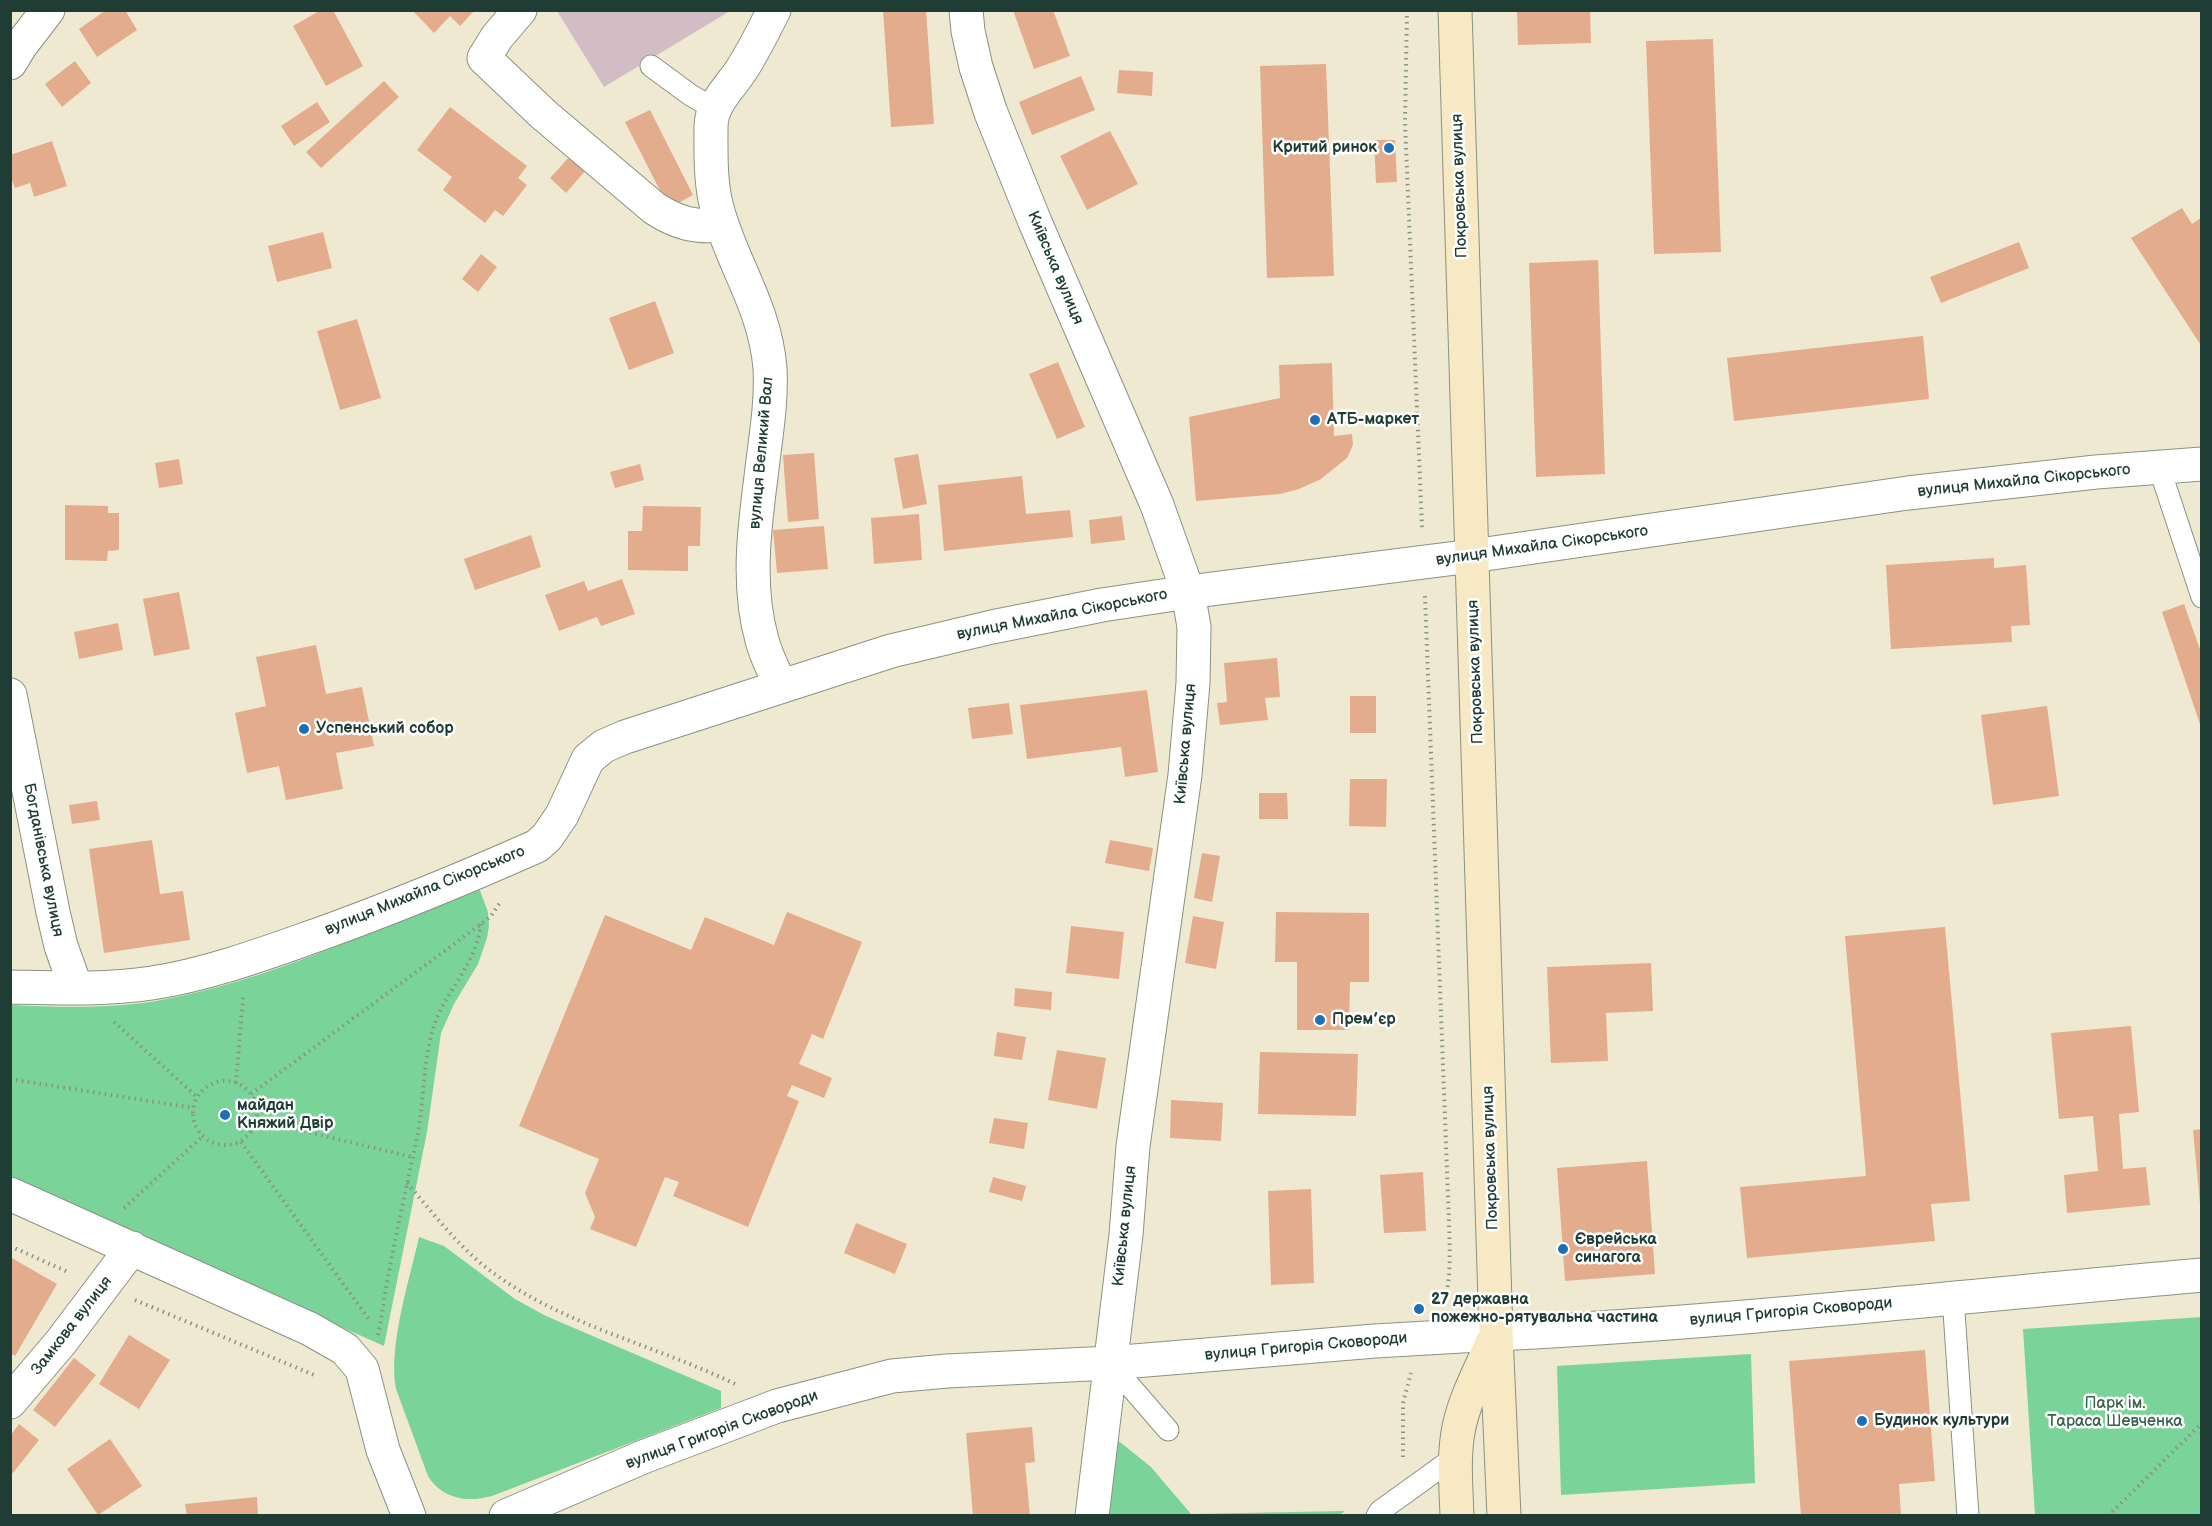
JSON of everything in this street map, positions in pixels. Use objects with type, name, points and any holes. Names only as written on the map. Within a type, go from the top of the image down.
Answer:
[{"type":"main road","name":"Покровська вулиця","points":[[1455,10],[1496,1334],[1504,1515]]},
{"type":"main road","name":"Покровська вулиця","points":[[1457,1515],[1455,1457],[1459,1427],[1496,1334]]},
{"type":"street","points":[[16,54],[48,10]]},
{"type":"street","points":[[520,10],[497,37],[484,58],[543,114],[654,208],[684,224],[707,227],[722,225]]},
{"type":"street","points":[[714,109],[743,68],[774,10]]},
{"type":"street","name":"Київська вулиця","points":[[966,10],[976,67],[991,113],[1039,233],[1153,495],[1188,592],[1194,627],[1192,692],[1185,775],[1133,1146],[1126,1235],[1092,1515]]},
{"type":"street","name":"вулиця Великий Вал","points":[[714,109],[711,126],[713,185],[722,225],[760,315],[767,342],[770,400],[755,526],[753,580],[761,638],[781,686]]},
{"type":"street","name":"вулиця Михайла Сікорського","points":[[10,987],[75,988],[149,983],[183,977],[246,960],[357,920],[537,846],[547,837],[562,815],[588,759],[604,746],[625,737],[891,651],[1047,615],[1188,592],[1423,563],[1908,493],[2073,474],[2202,464]]},
{"type":"street","name":"Богданівська вулиця","points":[[10,695],[53,912],[75,988]]},
{"type":"street","points":[[10,1194],[333,1340],[345,1349],[362,1368],[383,1450],[409,1515]]},
{"type":"street","name":"Замкова вулиця","points":[[10,1402],[61,1342],[132,1248]]},
{"type":"street","name":"вулиця Григорія Сковороди","points":[[506,1515],[643,1457],[777,1406],[892,1376],[1110,1363],[1430,1337],[1578,1330],[2202,1275]]},
{"type":"lane","points":[[651,66],[714,109]]},
{"type":"lane","points":[[2159,467],[2202,597]]},
{"type":"lane","points":[[1953,1297],[1968,1515]]},
{"type":"lane","points":[[1110,1363],[1168,1430]]},
{"type":"lane","points":[[1377,1515],[1455,1457]]},
{"type":"path","points":[[1405,1493],[1403,1403],[1411,1373],[1443,1308],[1448,1290],[1450,1259],[1405,123],[1407,10]]},
{"type":"path","points":[[251,1094],[491,916],[507,889],[505,860]]},
{"type":"path","points":[[10,1246],[315,1375],[343,1378],[362,1368],[370,1357],[379,1334],[418,1131],[424,1077],[433,1030],[447,1000],[477,948],[481,924]]},
{"type":"path","points":[[236,1083],[246,960]]},
{"type":"path","points":[[75,988],[197,1097]]},
{"type":"path","points":[[10,1079],[194,1108]]},
{"type":"path","points":[[227,1081],[236,1083],[251,1094],[258,1111],[256,1120],[248,1136],[241,1142],[225,1146],[216,1144],[203,1136],[196,1128],[193,1118],[197,1097],[210,1085],[227,1081]]},
{"type":"path","points":[[256,1120],[412,1157]]},
{"type":"path","points":[[97,1233],[203,1136]]},
{"type":"path","points":[[241,1142],[379,1334]]},
{"type":"path","points":[[407,1182],[472,1256],[526,1294],[567,1316],[731,1382],[777,1406]]},
{"type":"path","points":[[2108,1515],[2202,1423]]},
{"type":"shaded area","points":[[557,11],[730,11],[604,87]]},
{"type":"green space","points":[[479,888],[488,912],[487,938],[478,964],[454,1004],[441,1033],[427,1132],[384,1346],[11,1180],[11,1005],[65,1007],[120,1005],[156,1001],[197,992],[279,968],[320,953]]},
{"type":"green space","points":[[419,1237],[444,1246],[515,1299],[546,1316],[721,1391],[721,1408],[492,1496],[465,1499],[448,1494],[434,1484],[428,1476],[396,1389],[394,1372],[397,1334]]},
{"type":"green space","name":"Парк ім. Тараса Шевченка","points":[[2201,1317],[2201,1515],[2035,1515],[2023,1329]]},
{"type":"green space","points":[[1751,1354],[1755,1483],[1561,1495],[1557,1366]]},
{"type":"green space","points":[[1115,1438],[1151,1467],[1191,1514],[1345,1511],[1338,1516],[1100,1516]]},
{"type":"building","points":[[106,10],[125,10],[137,30],[97,57],[79,29]]},
{"type":"building","points":[[321,10],[333,10],[363,66],[326,86],[293,26]]},
{"type":"building","points":[[412,10],[475,10],[460,26],[450,16],[434,33]]},
{"type":"building","points":[[883,10],[926,10],[934,124],[891,127]]},
{"type":"building","points":[[1013,10],[1053,10],[1070,56],[1034,69]]},
{"type":"building","points":[[1517,10],[1590,10],[1591,43],[1518,45]]},
{"type":"building","points":[[1713,39],[1721,252],[1654,254],[1646,41]]},
{"type":"building","points":[[75,61],[91,83],[62,107],[45,84]]},
{"type":"building","points":[[1326,64],[1334,276],[1267,278],[1260,66]]},
{"type":"building","points":[[1119,70],[1153,72],[1152,96],[1117,93]]},
{"type":"building","points":[[1081,76],[1095,110],[1032,135],[1019,102]]},
{"type":"building","points":[[384,81],[399,97],[321,168],[306,152]]},
{"type":"building","points":[[317,102],[330,122],[294,146],[281,126]]},
{"type":"building","points":[[450,107],[527,166],[518,178],[527,185],[503,216],[495,210],[485,223],[443,190],[452,177],[417,150]]},
{"type":"building","points":[[650,110],[693,195],[669,208],[625,122]]},
{"type":"building","points":[[1110,131],[1138,184],[1087,210],[1060,156]]},
{"type":"building","points":[[1374,140],[1395,140],[1397,182],[1376,183]]},
{"type":"building","points":[[52,141],[67,186],[34,197],[30,183],[15,188],[10,175],[10,155]]},
{"type":"building","points":[[571,155],[587,169],[566,193],[550,178]]},
{"type":"building","points":[[2182,208],[2192,224],[2202,217],[2202,347],[2131,238]]},
{"type":"building","points":[[323,232],[332,268],[277,282],[268,246]]},
{"type":"building","points":[[2019,242],[2029,268],[1941,303],[1930,277]]},
{"type":"building","points":[[481,254],[497,267],[478,292],[462,279]]},
{"type":"building","points":[[1598,260],[1605,474],[1536,477],[1529,263]]},
{"type":"building","points":[[655,301],[674,353],[629,370],[609,318]]},
{"type":"building","points":[[357,319],[381,398],[340,410],[317,331]]},
{"type":"building","points":[[1923,336],[1929,399],[1734,421],[1727,358]]},
{"type":"building","points":[[1058,362],[1085,427],[1057,439],[1029,374]]},
{"type":"building","points":[[1332,363],[1334,436],[1352,434],[1353,445],[1347,458],[1321,479],[1299,489],[1280,494],[1196,501],[1189,417],[1280,398],[1279,365]]},
{"type":"building","points":[[814,453],[819,519],[788,522],[783,455]]},
{"type":"building","points":[[918,454],[927,504],[903,509],[894,458]]},
{"type":"building","points":[[179,459],[183,484],[159,488],[155,463]]},
{"type":"building","points":[[640,464],[644,480],[615,488],[610,472]]},
{"type":"building","points":[[1022,476],[1026,514],[1070,510],[1073,537],[944,551],[938,485]]},
{"type":"building","points":[[65,505],[108,506],[108,513],[119,513],[119,550],[108,551],[107,561],[65,560]]},
{"type":"building","points":[[643,506],[701,507],[700,546],[688,546],[688,571],[628,570],[628,531],[642,531]]},
{"type":"building","points":[[919,514],[922,560],[874,564],[871,518]]},
{"type":"building","points":[[1122,516],[1125,540],[1091,544],[1089,520]]},
{"type":"building","points":[[824,526],[828,569],[777,573],[773,530]]},
{"type":"building","points":[[531,535],[541,567],[475,590],[464,559]]},
{"type":"building","points":[[1994,558],[1994,568],[2026,565],[2030,625],[2011,626],[2012,642],[1891,649],[1886,565]]},
{"type":"building","points":[[622,579],[635,614],[601,626],[597,617],[559,631],[545,595],[584,581],[588,591]]},
{"type":"building","points":[[179,592],[190,649],[154,656],[143,599]]},
{"type":"building","points":[[2184,604],[2202,655],[2201,727],[2162,612]]},
{"type":"building","points":[[118,623],[123,650],[79,659],[74,632]]},
{"type":"building","name":"Успенський собор","points":[[316,645],[326,694],[362,687],[374,746],[336,753],[343,789],[286,800],[279,766],[247,773],[235,713],[266,706],[256,657]]},
{"type":"building","points":[[1277,658],[1280,697],[1265,698],[1268,720],[1220,725],[1217,703],[1227,702],[1224,663]]},
{"type":"building","points":[[1147,690],[1158,772],[1125,777],[1121,747],[1027,759],[1020,705]]},
{"type":"building","points":[[1350,696],[1376,696],[1376,733],[1350,733]]},
{"type":"building","points":[[1009,703],[1013,734],[972,739],[968,708]]},
{"type":"building","points":[[2047,706],[2059,796],[1993,805],[1981,715]]},
{"type":"building","points":[[1350,779],[1387,779],[1386,827],[1349,826]]},
{"type":"building","points":[[1259,793],[1287,793],[1288,819],[1259,819]]},
{"type":"building","points":[[97,801],[100,820],[72,824],[69,805]]},
{"type":"building","points":[[152,840],[160,894],[183,891],[190,940],[104,953],[89,849]]},
{"type":"building","points":[[1110,840],[1153,848],[1149,871],[1105,863]]},
{"type":"building","points":[[1202,853],[1220,856],[1212,902],[1194,898]]},
{"type":"building","points":[[787,912],[862,942],[823,1039],[812,1034],[799,1064],[832,1078],[824,1098],[792,1085],[787,1096],[799,1101],[748,1227],[673,1196],[679,1182],[665,1177],[636,1247],[590,1229],[595,1217],[585,1193],[599,1159],[519,1126],[605,915],[691,950],[705,917],[774,945]]},
{"type":"building","points":[[1276,912],[1369,913],[1369,982],[1350,982],[1349,1030],[1297,1030],[1297,962],[1275,962]]},
{"type":"building","points":[[1193,916],[1224,922],[1216,969],[1185,963]]},
{"type":"building","points":[[1071,926],[1124,932],[1119,979],[1066,973]]},
{"type":"building","points":[[1945,927],[1970,1201],[1931,1204],[1935,1241],[1747,1258],[1740,1187],[1866,1176],[1845,936]]},
{"type":"building","points":[[1651,963],[1653,1011],[1606,1013],[1608,1061],[1551,1063],[1547,967]]},
{"type":"building","points":[[1015,988],[1052,992],[1051,1010],[1014,1006]]},
{"type":"building","points":[[2131,1026],[2139,1112],[2119,1114],[2123,1169],[2146,1167],[2150,1205],[2067,1213],[2064,1175],[2098,1171],[2093,1116],[2059,1119],[2051,1033]]},
{"type":"building","points":[[997,1032],[1026,1037],[1022,1060],[994,1056]]},
{"type":"building","points":[[1057,1050],[1106,1058],[1097,1109],[1048,1100]]},
{"type":"building","points":[[1260,1052],[1358,1054],[1356,1116],[1258,1114]]},
{"type":"building","points":[[1171,1100],[1223,1103],[1221,1141],[1170,1138]]},
{"type":"building","points":[[994,1118],[1028,1123],[1024,1149],[989,1143]]},
{"type":"building","points":[[2202,1129],[2202,1203],[2200,1204],[2193,1130]]},
{"type":"building","points":[[1647,1161],[1655,1274],[1565,1281],[1557,1168]]},
{"type":"building","points":[[1423,1172],[1426,1231],[1384,1233],[1380,1175]]},
{"type":"building","points":[[993,1177],[1026,1186],[1022,1201],[989,1192]]},
{"type":"building","points":[[1311,1189],[1314,1283],[1271,1285],[1268,1191]]},
{"type":"building","points":[[856,1223],[907,1244],[895,1274],[844,1253]]},
{"type":"building","points":[[10,1257],[57,1284],[15,1356],[10,1353]]},
{"type":"building","points":[[129,1335],[170,1360],[139,1409],[99,1384]]},
{"type":"building","name":"Будинок культури","points":[[1925,1350],[1935,1481],[1899,1484],[1901,1516],[1801,1516],[1789,1361]]},
{"type":"building","points":[[74,1358],[96,1375],[55,1427],[33,1410]]},
{"type":"building","points":[[19,1424],[39,1440],[13,1473],[10,1471],[10,1436]]},
{"type":"building","points":[[1032,1427],[1035,1462],[1025,1463],[1030,1516],[973,1516],[966,1433]]},
{"type":"building","points":[[110,1439],[142,1486],[98,1515],[67,1469]]},
{"type":"building","points":[[257,1497],[258,1516],[187,1516],[185,1504]]},
{"type":"place","name":"Критий ринок","points":[[1389,148]]},
{"type":"place","name":"АТБ-маркет","points":[[1315,420]]},
{"type":"place","name":"Успенський собор","points":[[304,729]]},
{"type":"place","name":"Прем’єр","points":[[1320,1020]]},
{"type":"place","name":"майдан Княжий Двір","points":[[225,1115]]},
{"type":"place","name":"Єврейська синагога","points":[[1563,1249]]},
{"type":"place","name":"27 державна пожежно-рятувальна частина","points":[[1419,1309]]},
{"type":"place","name":"Будинок культури","points":[[1862,1421]]}]
